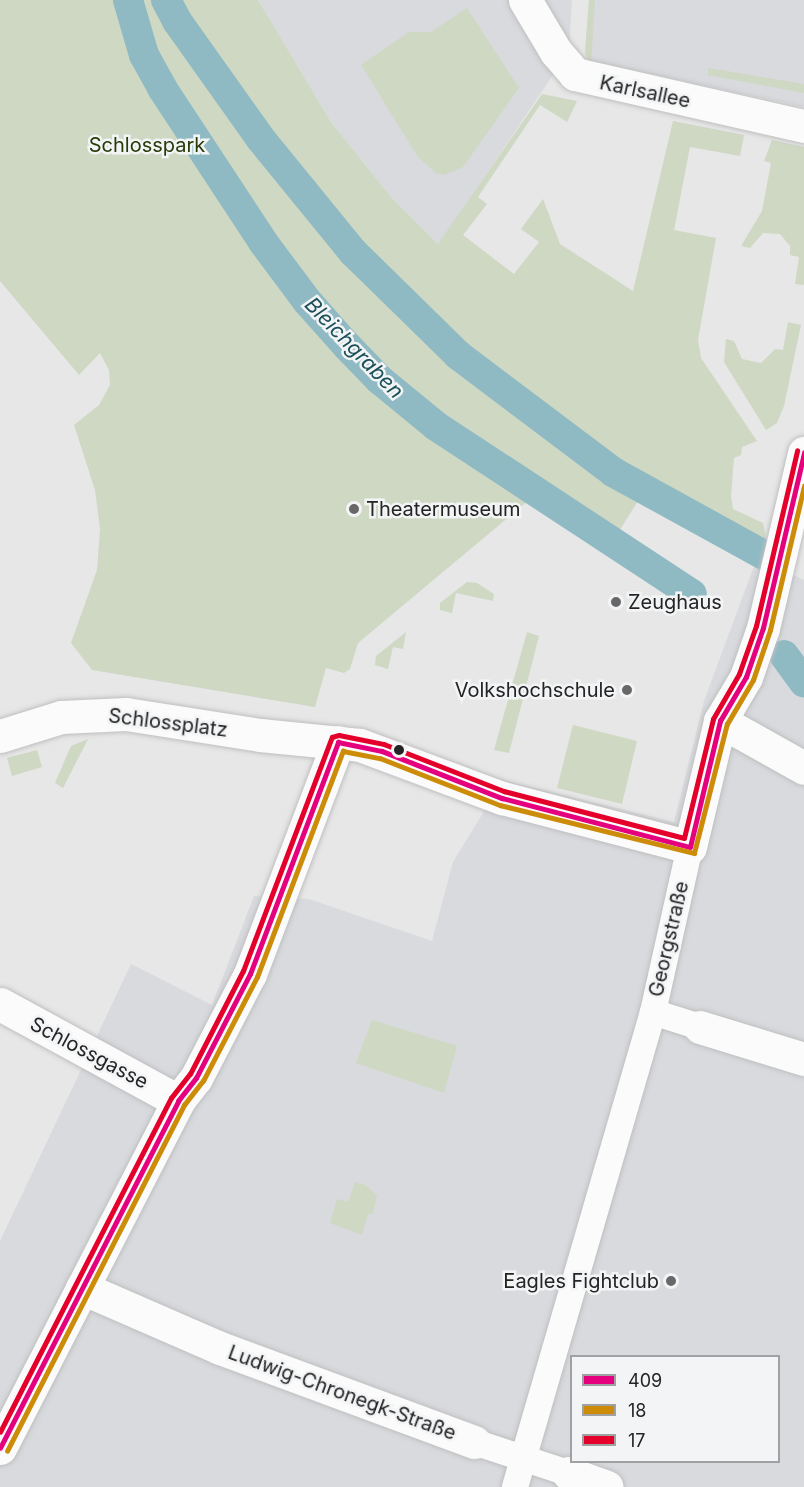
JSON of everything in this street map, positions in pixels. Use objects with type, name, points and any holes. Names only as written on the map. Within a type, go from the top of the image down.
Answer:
[{"type":"street","name":"Karlsallee","points":[[525,0],[556,52],[575,74],[804,126]]},
{"type":"street","name":"Georgstraße","points":[[515,1487],[653,1012],[720,721],[760,638],[804,453]]},
{"type":"street","name":"Schlossplatz","points":[[0,736],[61,717],[105,714],[338,742],[382,750],[502,798],[690,847]]},
{"type":"street","points":[[720,721],[804,768]]},
{"type":"street","points":[[3,1433],[82,1288],[178,1101],[196,1078],[250,974],[338,742]]},
{"type":"street","name":"Schlossgasse","points":[[0,1004],[178,1101]]},
{"type":"street","name":"Georgstraße","points":[[653,1012],[700,1027]]},
{"type":"street","points":[[700,1027],[804,1059]]},
{"type":"street","name":"Ludwig-Chronegk-Straße","points":[[82,1288],[220,1348],[474,1442],[607,1487]]},
{"type":"shaded area","points":[[258,0],[572,0],[569,51],[439,245],[391,197],[331,122]]},
{"type":"shaded area","points":[[589,0],[804,0],[804,107],[595,62],[591,65],[585,53]]},
{"type":"shaded area","points":[[757,558],[804,580],[804,1487],[0,1487],[0,1241],[131,964],[212,1005],[254,896],[309,899],[432,941],[453,862],[503,780],[674,822],[704,701]]},
{"type":"green space","name":"Schlosspark","points":[[0,0],[258,0],[331,122],[391,197],[438,244],[542,94],[577,101],[567,122],[540,105],[478,197],[487,204],[463,235],[514,274],[539,242],[521,229],[543,199],[560,244],[633,291],[673,121],[744,135],[740,156],[690,147],[674,230],[716,238],[698,340],[701,358],[757,441],[742,447],[741,455],[734,458],[731,496],[733,509],[763,523],[768,549],[648,485],[616,536],[595,522],[586,536],[529,500],[358,643],[350,669],[344,673],[326,668],[315,707],[92,670],[71,643],[97,570],[100,529],[95,490],[74,425],[99,405],[110,385],[109,370],[100,353],[79,375],[0,281]]},
{"type":"green space","points":[[589,0],[595,0],[591,65],[585,53]]},
{"type":"green space","points":[[467,8],[519,88],[463,167],[444,175],[436,173],[418,157],[361,65],[409,32],[431,32]]},
{"type":"green space","points":[[708,68],[804,84],[804,93],[708,75]]},
{"type":"green space","points":[[772,140],[804,147],[804,285],[795,284],[799,257],[790,255],[790,246],[780,234],[763,233],[750,248],[741,246],[762,211],[771,163],[764,161]]},
{"type":"green space","points":[[788,322],[801,325],[784,406],[777,423],[766,430],[724,362],[726,339],[734,341],[742,359],[761,363],[775,349],[783,350]]},
{"type":"green space","points":[[467,582],[477,583],[494,594],[493,601],[456,593],[452,613],[440,610],[440,603]]},
{"type":"green space","points":[[406,632],[403,649],[393,647],[388,669],[375,665],[376,656]]},
{"type":"green space","points":[[527,632],[539,636],[509,753],[494,750]]},
{"type":"green space","points":[[573,725],[637,741],[622,804],[557,788]]},
{"type":"green space","points":[[88,739],[63,788],[55,783],[71,746]]},
{"type":"green space","points":[[37,750],[42,767],[12,776],[7,758]]},
{"type":"green space","points":[[372,1020],[457,1046],[444,1093],[356,1063]]},
{"type":"green space","points":[[355,1182],[365,1185],[377,1195],[373,1214],[368,1214],[362,1235],[330,1223],[337,1199],[348,1202]]},
{"type":"waterway","name":"Bleichgraben","points":[[128,0],[144,55],[162,88],[263,242],[307,301],[347,346],[380,380],[436,426],[692,594]]},
{"type":"waterway","name":"Bleichgraben","points":[[166,0],[177,21],[260,138],[353,252],[458,355],[613,472],[766,556]]},
{"type":"waterway","name":"Bleichgraben","points":[[784,655],[804,683]]},
{"type":"transit line","name":"17","points":[[0,1432],[171,1098],[190,1074],[243,971],[332,737],[339,735],[384,744],[504,791],[684,838],[713,719],[739,674],[756,626],[797,451]]},
{"type":"transit line","name":"409","points":[[0,1448],[178,1101],[196,1078],[250,974],[338,742],[382,751],[502,798],[690,847],[720,721],[746,677],[763,628],[804,453]]},
{"type":"transit line","name":"18","points":[[7,1451],[184,1105],[203,1081],[257,977],[343,751],[380,758],[500,805],[694,853],[727,724],[753,680],[770,630],[804,486]]},
{"type":"place","name":"Theatermuseum","points":[[354,509]]},
{"type":"place","name":"Zeughaus","points":[[616,602]]},
{"type":"place","name":"Volkshochschule","points":[[627,690]]},
{"type":"place","name":"Eagles Fightclub","points":[[671,1281]]}]
